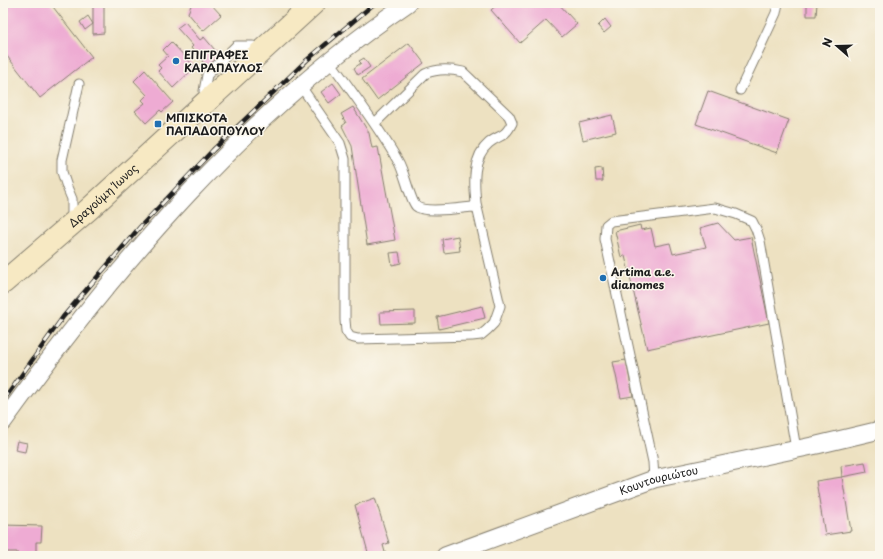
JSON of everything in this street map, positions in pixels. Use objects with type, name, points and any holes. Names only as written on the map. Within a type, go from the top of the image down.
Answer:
[{"type":"main road","name":"Δραγούμη Ίωνος","points":[[3,283],[72,224],[202,99],[259,47],[314,3]]},
{"type":"street","points":[[3,422],[63,341],[114,276],[170,213],[232,148],[329,60],[408,3]]},
{"type":"street","name":"Κουντουριώτου","points":[[445,556],[654,479],[880,430]]},
{"type":"lane","points":[[740,90],[776,12],[778,3]]},
{"type":"lane","points":[[329,60],[375,123],[400,162],[415,205],[422,210],[451,209],[473,206],[476,203]]},
{"type":"lane","points":[[300,85],[340,143],[345,159],[345,320],[346,331],[350,337],[358,339],[481,335],[494,324],[500,306],[476,203],[476,164],[481,153],[489,143],[508,132],[512,123],[509,116],[463,72],[455,70],[435,70],[426,74],[375,123]]},
{"type":"lane","points":[[72,224],[72,199],[62,172],[62,160],[79,84]]},
{"type":"lane","points":[[654,479],[653,462],[604,239],[606,225],[611,221],[715,208],[736,214],[752,221],[760,241],[796,449]]},
{"type":"building","points":[[3,3],[50,3],[92,57],[40,98],[3,51]]},
{"type":"building","points":[[93,3],[104,3],[104,33],[93,34]]},
{"type":"building","points":[[192,3],[210,3],[221,15],[203,31],[188,13]]},
{"type":"building","points":[[499,3],[558,3],[577,24],[562,37],[546,20],[520,43],[491,10]]},
{"type":"building","points":[[807,3],[817,3],[816,16],[807,16]]},
{"type":"building","points":[[88,16],[93,24],[85,30],[80,22]]},
{"type":"building","points":[[605,19],[611,27],[604,33],[598,26]]},
{"type":"building","points":[[185,22],[200,40],[204,37],[220,56],[207,67],[191,48],[193,46],[177,28]]},
{"type":"building","name":"ΕΠΙΓΡΑΦΕΣ ΚΑΡΑΠΑΥΛΟΣ","points":[[171,42],[195,67],[173,88],[158,71],[161,68],[158,65],[168,56],[163,50]]},
{"type":"building","points":[[409,43],[424,63],[377,100],[362,79]]},
{"type":"building","points":[[364,58],[370,67],[358,75],[354,68],[361,63],[359,61]]},
{"type":"building","points":[[145,70],[173,102],[162,112],[160,110],[146,123],[135,111],[145,103],[142,100],[147,95],[134,81]]},
{"type":"building","points":[[333,83],[341,94],[329,103],[321,92]]},
{"type":"building","points":[[708,91],[789,120],[777,153],[696,124]]},
{"type":"building","points":[[353,107],[369,133],[372,148],[378,147],[395,240],[367,245],[352,146],[342,126],[346,123],[341,114]]},
{"type":"building","points":[[612,115],[616,132],[583,140],[579,123]]},
{"type":"building","points":[[602,168],[603,181],[596,181],[595,169]]},
{"type":"building","points":[[718,223],[734,240],[751,237],[769,323],[647,349],[625,256],[621,257],[615,231],[640,225],[641,230],[651,228],[655,246],[670,243],[673,254],[706,247],[700,228]]},
{"type":"building","points":[[458,236],[460,251],[444,253],[442,239]]},
{"type":"building","points":[[399,252],[401,263],[392,265],[390,253]]},
{"type":"building","points":[[482,306],[485,318],[439,329],[437,317]]},
{"type":"building","points":[[415,311],[415,323],[381,324],[380,312]]},
{"type":"building","points":[[626,360],[633,396],[621,398],[613,362]]},
{"type":"building","points":[[17,441],[27,443],[25,452],[15,450]]},
{"type":"building","points":[[865,462],[867,472],[842,477],[841,466]]},
{"type":"building","points":[[842,477],[851,531],[825,535],[816,481]]},
{"type":"building","points":[[375,498],[389,543],[383,545],[386,556],[369,556],[355,505]]},
{"type":"building","points":[[3,525],[42,526],[41,542],[36,542],[36,553],[29,553],[28,556],[17,556],[17,552],[3,552]]},
{"type":"railway","points":[[3,401],[63,317],[140,227],[213,150],[307,60],[375,3]]},
{"type":"place","name":"ΕΠΙΓΡΑΦΕΣ ΚΑΡΑΠΑΥΛΟΣ","points":[[176,61]]},
{"type":"place","name":"ΜΠΙΣΚΟΤΑ ΠΑΠΑΔΟΠΟΥΛΟΥ","points":[[158,124]]},
{"type":"place","name":"Artima a.e. dianomes","points":[[603,278]]}]
